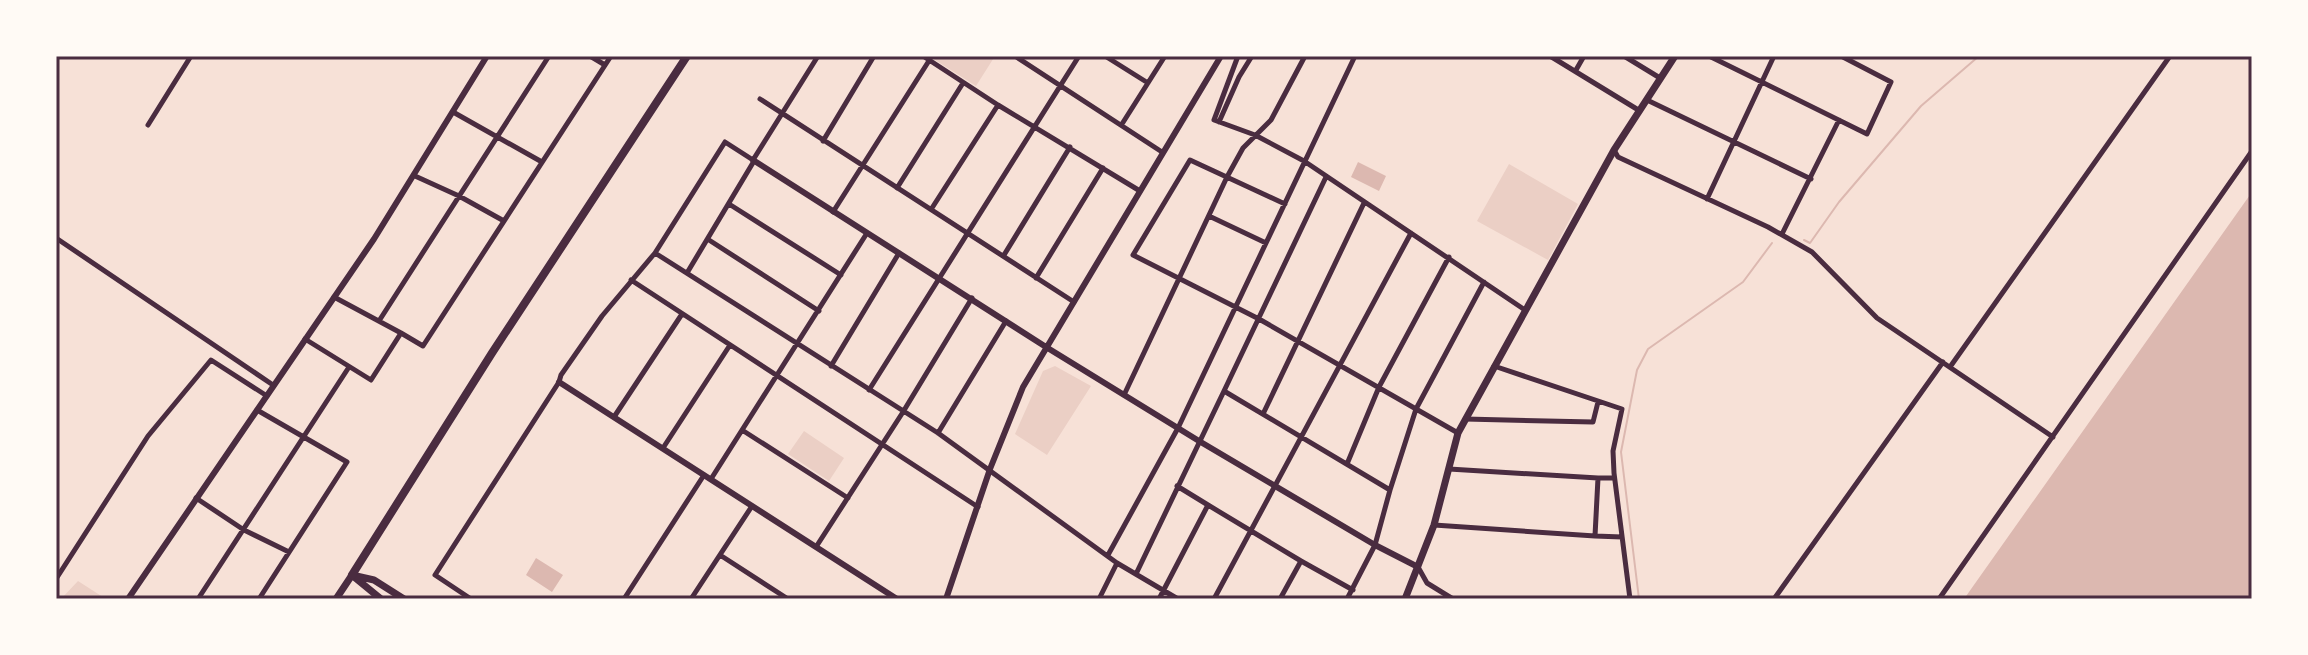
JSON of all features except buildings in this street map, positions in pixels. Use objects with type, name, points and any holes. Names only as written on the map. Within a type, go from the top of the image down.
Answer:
[{"type":"highway","points":[[352,575],[475,380],[687,56]]},
{"type":"main road","points":[[1405,599],[1434,525],[1458,433],[1614,150],[1675,56]]},
{"type":"main road","points":[[336,599],[352,575]]},
{"type":"main road","points":[[352,575],[381,599]]},
{"type":"main road","points":[[352,575],[374,580],[404,599]]},
{"type":"street","points":[[148,125],[191,56]]},
{"type":"street","points":[[128,599],[415,176],[487,56]]},
{"type":"street","points":[[379,321],[549,56]]},
{"type":"street","points":[[590,56],[605,65]]},
{"type":"street","points":[[334,297],[423,346],[611,56]]},
{"type":"street","points":[[687,273],[818,56]]},
{"type":"street","points":[[823,141],[874,56]]},
{"type":"street","points":[[1015,56],[1025,59],[1060,86],[1162,152]]},
{"type":"street","points":[[869,390],[1079,56]]},
{"type":"street","points":[[1105,56],[1148,83]]},
{"type":"street","points":[[1122,124],[1165,56]]},
{"type":"street","points":[[946,599],[990,469],[1023,387],[1221,56]]},
{"type":"street","points":[[1238,56],[1214,120],[1255,135],[1304,161],[1525,310]]},
{"type":"street","points":[[1219,122],[1252,56]]},
{"type":"street","points":[[1124,395],[1227,177],[1243,148],[1271,120],[1305,56]]},
{"type":"street","points":[[1108,555],[1178,428],[1355,56]]},
{"type":"street","points":[[1550,56],[1640,111]]},
{"type":"street","points":[[1576,70],[1584,56]]},
{"type":"street","points":[[1624,56],[1660,78]]},
{"type":"street","points":[[1709,56],[1867,134],[1891,82],[1841,56]]},
{"type":"street","points":[[1707,199],[1774,56]]},
{"type":"street","points":[[1950,367],[2170,56]]},
{"type":"street","points":[[833,212],[928,57],[963,83],[1140,191]]},
{"type":"street","points":[[897,188],[963,83]]},
{"type":"street","points":[[760,99],[1074,302]]},
{"type":"street","points":[[1646,99],[1811,179]]},
{"type":"street","points":[[932,208],[998,105]]},
{"type":"street","points":[[453,112],[542,162]]},
{"type":"street","points":[[1782,234],[1839,120]]},
{"type":"street","points":[[471,599],[435,575],[561,375],[602,316],[655,253],[725,142],[1199,441],[1418,567],[1427,583],[1453,599]]},
{"type":"street","points":[[1004,255],[1070,147]]},
{"type":"street","points":[[1614,150],[1618,157],[1782,234],[1816,255],[1877,318],[2053,437]]},
{"type":"street","points":[[1939,599],[2252,151]]},
{"type":"street","points":[[1285,204],[1190,160],[1133,255],[1259,319],[1458,433]]},
{"type":"street","points":[[1036,278],[1103,168]]},
{"type":"street","points":[[415,176],[504,221]]},
{"type":"street","points":[[1136,574],[1326,177]]},
{"type":"street","points":[[1263,414],[1364,203]]},
{"type":"street","points":[[729,204],[841,275]]},
{"type":"street","points":[[1209,216],[1266,243]]},
{"type":"street","points":[[624,599],[742,430],[867,233]]},
{"type":"street","points":[[1214,599],[1411,233]]},
{"type":"street","points":[[56,238],[273,385]]},
{"type":"street","points":[[709,240],[819,311]]},
{"type":"street","points":[[655,253],[938,433],[1117,563],[1178,599]]},
{"type":"street","points":[[831,366],[899,253]]},
{"type":"street","points":[[1347,464],[1379,387],[1449,257]]},
{"type":"street","points":[[631,280],[978,507]]},
{"type":"street","points":[[1347,599],[1375,545],[1416,409],[1484,282]]},
{"type":"street","points":[[816,547],[972,298]]},
{"type":"street","points":[[614,417],[682,314]]},
{"type":"street","points":[[938,433],[1007,320]]},
{"type":"street","points":[[304,339],[371,380],[401,333]]},
{"type":"street","points":[[663,448],[730,345]]},
{"type":"street","points":[[56,579],[148,436],[211,360],[267,396]]},
{"type":"street","points":[[1774,599],[1943,362]]},
{"type":"street","points":[[1494,366],[1622,409],[1613,451],[1614,478],[1630,599]]},
{"type":"street","points":[[198,599],[349,367]]},
{"type":"street","points":[[559,382],[895,599]]},
{"type":"street","points":[[1224,391],[1390,490]]},
{"type":"street","points":[[1465,419],[1593,422],[1598,402]]},
{"type":"street","points":[[257,410],[347,462],[259,599]]},
{"type":"street","points":[[742,430],[848,498]]},
{"type":"street","points":[[1449,469],[1614,478]]},
{"type":"street","points":[[1595,536],[1598,478]]},
{"type":"street","points":[[1177,486],[1353,590]]},
{"type":"street","points":[[196,498],[244,530],[289,552]]},
{"type":"street","points":[[1159,599],[1208,505]]},
{"type":"street","points":[[691,599],[752,506]]},
{"type":"street","points":[[1434,525],[1622,537]]},
{"type":"street","points":[[720,555],[788,599]]},
{"type":"street","points":[[1280,599],[1301,561]]},
{"type":"street","points":[[1099,599],[1117,563]]},
{"type":"shaded area","points":[[937,56],[995,56],[976,86],[935,60]]},
{"type":"shaded area","points":[[1358,162],[1386,176],[1379,191],[1351,177]]},
{"type":"shaded area","points":[[1509,164],[1578,204],[1548,260],[1477,221]]},
{"type":"shaded area","points":[[2252,192],[2252,599],[1964,599]]},
{"type":"shaded area","points":[[1055,366],[1091,386],[1047,455],[1015,434],[1043,371]]},
{"type":"shaded area","points":[[804,431],[844,458],[829,481],[788,454]]},
{"type":"shaded area","points":[[536,558],[563,575],[552,592],[526,575]]},
{"type":"shaded area","points":[[78,581],[106,599],[61,599]]},
{"type":"waterway","points":[[1804,240],[1810,243],[1839,202],[1921,106],[1979,56]]},
{"type":"waterway","points":[[1639,599],[1621,452],[1637,370],[1648,349],[1743,282],[1772,243]]}]
